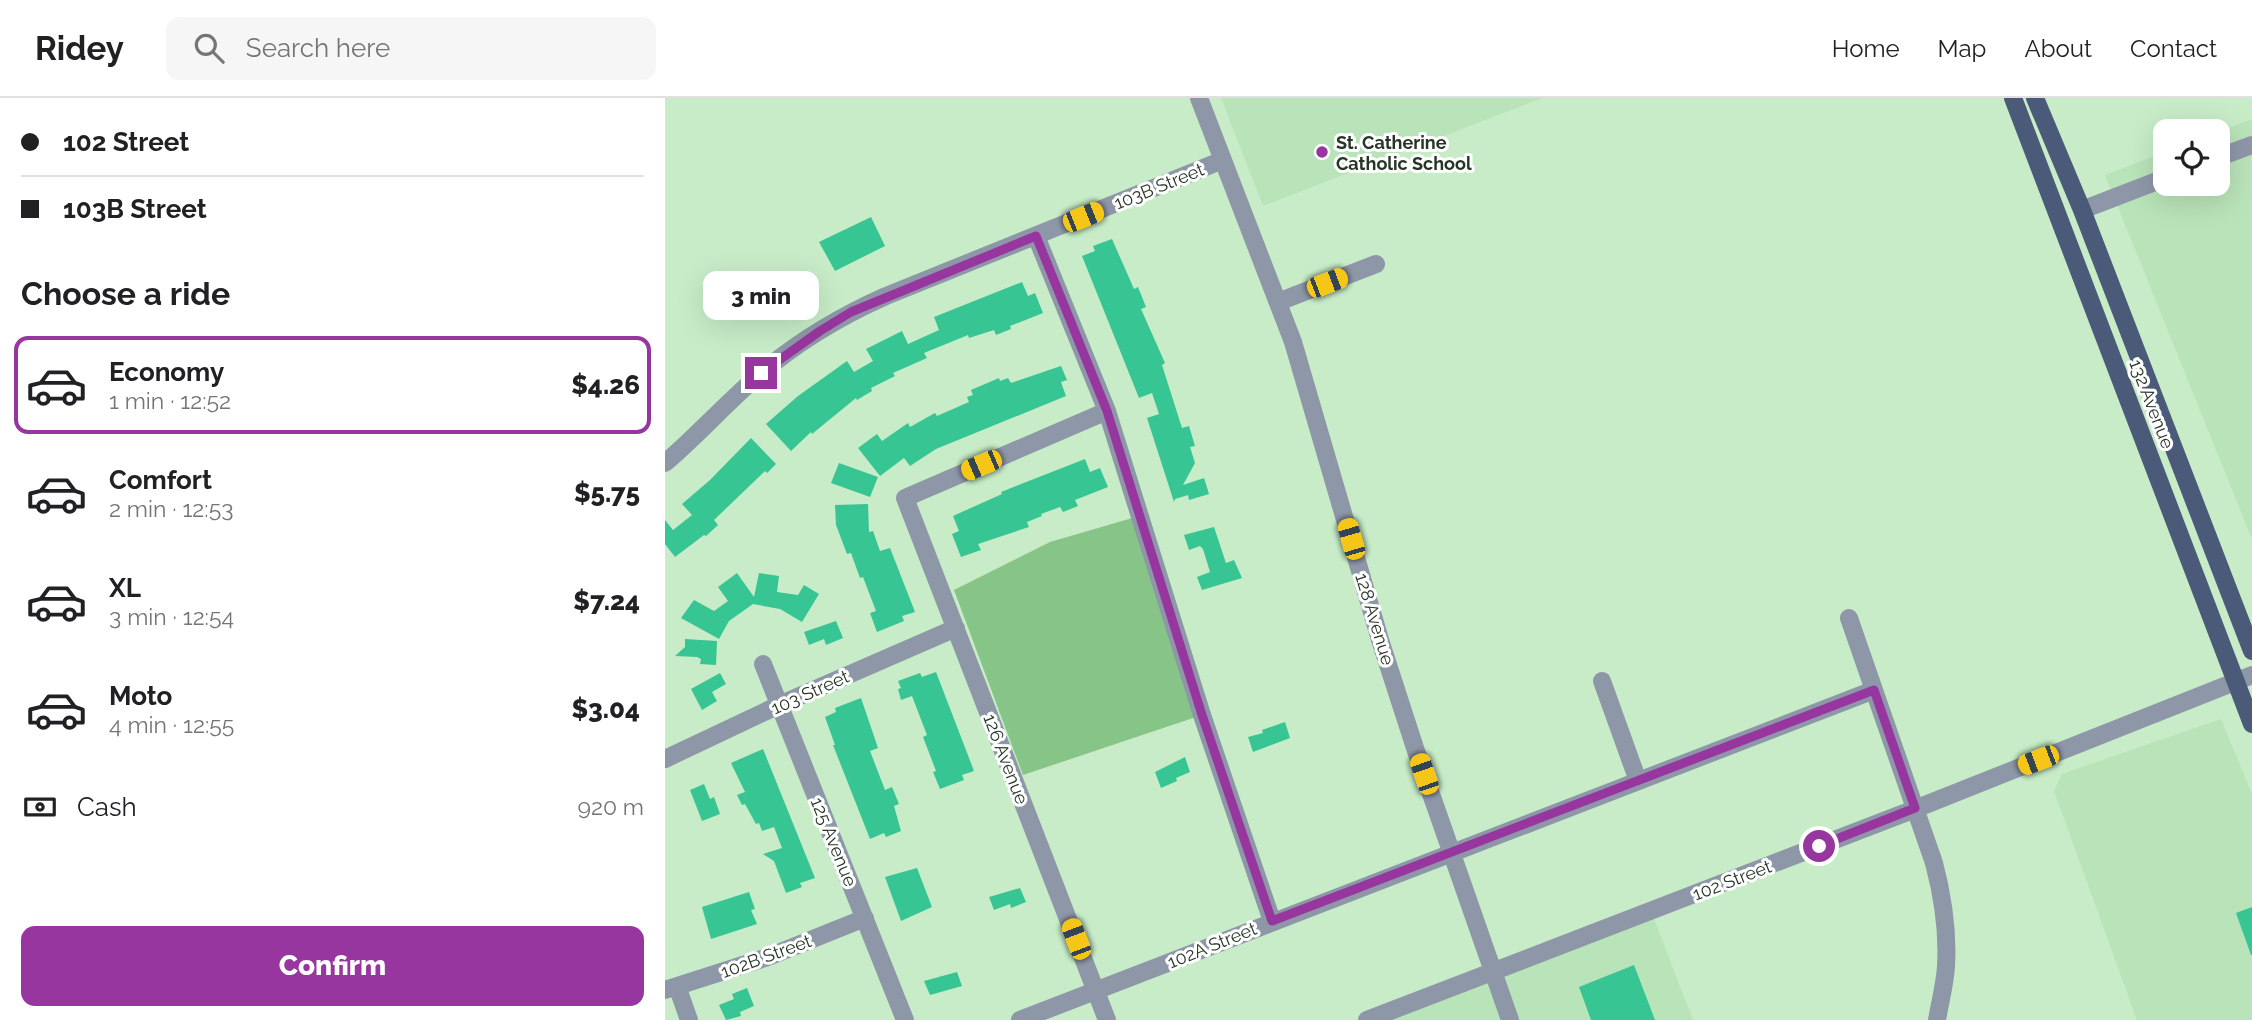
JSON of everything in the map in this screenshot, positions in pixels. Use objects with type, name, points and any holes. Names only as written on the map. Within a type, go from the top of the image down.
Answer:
[{"type":"main road","name":"132 Avenue","points":[[2013,98],[2244,679],[2252,724]]},
{"type":"main road","name":"132 Avenue","points":[[2035,98],[2082,210],[2252,651]]},
{"type":"street","name":"128 Avenue","points":[[1199,98],[1278,302],[1316,415],[1385,656],[1510,1020]]},
{"type":"street","points":[[2230,153],[2252,145]]},
{"type":"street","name":"103B Street","points":[[665,463],[761,373],[851,312],[1223,160]]},
{"type":"street","points":[[2082,210],[2153,183]]},
{"type":"street","points":[[1036,236],[1107,411],[1202,715],[1272,921]]},
{"type":"street","points":[[1278,302],[1376,264]]},
{"type":"street","name":"126 Avenue","points":[[1107,411],[905,498],[1107,1020]]},
{"type":"street","points":[[1849,618],[1943,896],[1946,968],[1937,1020]]},
{"type":"street","name":"103 Street","points":[[665,759],[779,705],[956,628]]},
{"type":"street","name":"125 Avenue","points":[[763,664],[905,1020]]},
{"type":"street","name":"102 Street","points":[[1367,1020],[2244,679]]},
{"type":"street","points":[[1602,681],[1638,781]]},
{"type":"street","name":"102A Street","points":[[1020,1020],[1874,690]]},
{"type":"street","name":"102B Street","points":[[671,988],[768,957],[865,918]]},
{"type":"street","points":[[671,988],[689,1020]]},
{"type":"shaded area","name":"St. Catherine Catholic School","points":[[1221,98],[1542,98],[1263,206]]},
{"type":"shaded area","points":[[2252,119],[2252,539],[2105,175],[2153,157],[2153,196],[2230,196],[2230,128]]},
{"type":"shaded area","points":[[1139,516],[1202,715],[1023,775],[954,590],[1050,542]]},
{"type":"shaded area","points":[[2221,719],[2252,794],[2252,1020],[2137,1020],[2054,791],[2062,774]]},
{"type":"shaded area","points":[[1651,911],[1693,1020],[1367,1020]]},
{"type":"building","points":[[871,217],[885,246],[835,271],[819,242]]},
{"type":"building","points":[[1112,239],[1134,289],[1138,287],[1146,307],[1141,309],[1165,363],[1162,365],[1182,428],[1189,426],[1195,446],[1190,447],[1195,463],[1183,485],[1204,478],[1209,494],[1189,500],[1188,495],[1175,499],[1174,502],[1147,418],[1159,414],[1152,393],[1139,398],[1082,256],[1095,251],[1093,246]]},
{"type":"building","points":[[1022,282],[1028,296],[1035,293],[1043,313],[1010,326],[1011,329],[996,335],[994,330],[969,338],[968,335],[924,353],[927,358],[893,373],[895,376],[871,388],[872,391],[857,400],[856,398],[791,451],[766,424],[798,396],[847,361],[854,372],[873,361],[866,349],[902,331],[908,344],[939,330],[934,317]]},
{"type":"building","points":[[1061,366],[1067,380],[1061,382],[1066,396],[936,449],[910,466],[904,458],[880,476],[858,448],[877,434],[882,441],[908,423],[910,427],[935,413],[937,416],[969,402],[967,397],[973,395],[971,390],[999,378],[1000,381],[1008,378],[1011,383]]},
{"type":"building","points":[[751,438],[776,464],[767,473],[765,471],[714,520],[718,525],[675,557],[665,544],[665,520],[673,530],[692,515],[682,504]]},
{"type":"building","points":[[1085,459],[1090,472],[1100,468],[1108,487],[1075,500],[1078,506],[1063,512],[1060,507],[1041,514],[1042,516],[1027,522],[1029,527],[978,544],[981,550],[961,557],[952,534],[959,531],[953,516],[1002,494],[1001,492]]},
{"type":"building","points":[[839,463],[878,477],[870,497],[831,483]]},
{"type":"building","points":[[868,504],[869,532],[873,531],[880,551],[890,548],[915,612],[902,616],[904,621],[877,632],[870,613],[876,611],[863,577],[860,578],[851,553],[847,554],[836,525],[835,505]]},
{"type":"building","points":[[1214,527],[1226,563],[1234,560],[1242,578],[1202,590],[1197,577],[1210,572],[1203,549],[1200,546],[1189,550],[1184,535]]},
{"type":"building","points":[[737,573],[754,597],[759,573],[779,576],[777,592],[798,595],[804,585],[819,594],[802,622],[780,609],[753,604],[729,621],[719,639],[681,618],[694,600],[714,611],[728,601],[718,587]]},
{"type":"building","points":[[836,621],[843,638],[826,645],[824,639],[809,645],[804,632]]},
{"type":"building","points":[[685,639],[717,641],[716,665],[700,664],[701,659],[697,657],[675,656],[685,647]]},
{"type":"building","points":[[936,672],[974,771],[962,775],[964,780],[940,789],[923,737],[927,735],[912,696],[901,700],[898,689],[901,688],[898,681],[920,673],[922,677]]},
{"type":"building","points":[[720,673],[726,684],[712,692],[717,701],[702,710],[691,689]]},
{"type":"building","points":[[861,698],[878,748],[870,751],[885,790],[892,787],[899,804],[894,806],[901,831],[886,837],[884,833],[870,839],[833,745],[825,717],[836,712],[835,708]]},
{"type":"building","points":[[1285,722],[1290,738],[1253,752],[1248,737]]},
{"type":"building","points":[[763,749],[815,878],[800,883],[802,887],[786,893],[774,861],[763,854],[782,848],[774,827],[762,831],[745,804],[742,805],[737,795],[745,792],[731,763]]},
{"type":"building","points":[[1185,757],[1190,772],[1161,788],[1155,772]]},
{"type":"building","points":[[704,784],[710,799],[714,797],[720,814],[702,821],[690,790]]},
{"type":"building","points":[[917,868],[932,907],[901,921],[885,877]]},
{"type":"building","points":[[1020,888],[1026,902],[1011,908],[1010,904],[994,910],[989,897]]},
{"type":"building","points":[[749,892],[755,909],[751,910],[757,924],[711,939],[702,907]]},
{"type":"building","points":[[2252,907],[2252,955],[2251,955],[2236,913]]},
{"type":"building","points":[[1634,965],[1655,1020],[1591,1020],[1579,987]]},
{"type":"building","points":[[957,972],[962,986],[930,995],[924,981]]},
{"type":"building","points":[[747,988],[754,1006],[740,1012],[741,1016],[726,1020],[719,1005],[734,999],[732,994]]},
{"type":"place","name":"St. Catherine Catholic School","points":[[1322,152]]},
{"type":"route","points":[[761,373],[851,312],[1036,236],[1107,411],[1202,715],[1272,921],[1874,690],[1915,808],[1819,846]]}]
